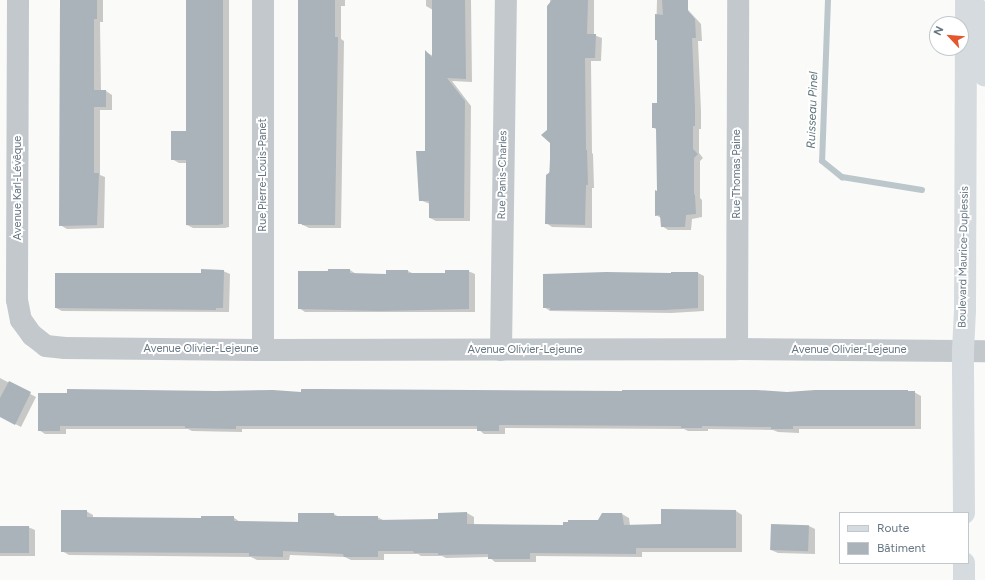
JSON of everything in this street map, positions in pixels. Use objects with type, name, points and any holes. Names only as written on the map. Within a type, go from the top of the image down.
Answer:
[{"type":"street","name":"Avenue Karl-Lévêque","points":[[18,0],[17,300],[21,320],[32,335],[46,346],[65,348]]},
{"type":"street","name":"Rue Pierre-Louis-Panet","points":[[263,0],[263,350]]},
{"type":"street","name":"Rue Panis-Charles","points":[[501,350],[506,0]]},
{"type":"street","name":"Rue Thomas Paine","points":[[737,349],[738,0]]},
{"type":"street","name":"Boulevard Maurice-Duplessis","points":[[964,512],[963,351],[965,310],[966,0]]},
{"type":"street","points":[[976,0],[985,76]]},
{"type":"street","name":"Avenue Olivier-Lejeune","points":[[65,348],[263,350],[737,349],[985,351]]},
{"type":"street","points":[[964,564],[964,580]]},
{"type":"building","points":[[60,0],[97,0],[97,19],[94,19],[94,90],[106,90],[106,107],[94,107],[94,173],[99,173],[97,225],[59,226]]},
{"type":"building","points":[[186,0],[223,0],[223,224],[218,225],[186,225],[186,160],[171,160],[171,131],[186,131]]},
{"type":"building","points":[[298,0],[335,0],[335,37],[338,37],[335,225],[298,224]]},
{"type":"building","points":[[432,0],[465,0],[466,79],[447,78],[465,101],[464,218],[429,218],[429,201],[419,201],[416,151],[425,151],[425,50],[432,57]]},
{"type":"building","points":[[552,0],[588,0],[587,34],[596,34],[595,58],[585,58],[588,185],[586,185],[585,225],[545,224],[546,175],[550,172],[550,143],[541,135],[547,130],[547,6]]},
{"type":"building","points":[[662,0],[688,0],[688,11],[695,19],[696,38],[692,38],[695,107],[693,149],[698,154],[694,158],[694,194],[696,214],[686,215],[685,227],[661,227],[660,215],[655,216],[655,190],[657,191],[656,128],[652,128],[652,103],[657,103],[657,40],[655,40],[655,14],[663,15]]},
{"type":"building","points":[[201,269],[224,270],[223,308],[216,308],[216,310],[55,308],[55,273],[201,273]]},
{"type":"building","points":[[328,269],[350,269],[350,273],[386,274],[386,270],[408,270],[408,273],[445,273],[445,270],[469,270],[469,309],[379,311],[298,309],[298,271],[328,271]]},
{"type":"building","points":[[698,272],[698,308],[664,310],[550,310],[550,308],[543,308],[543,274]]},
{"type":"building","points":[[9,381],[31,392],[15,425],[0,417],[0,398]]},
{"type":"building","points":[[67,389],[216,391],[273,390],[301,392],[301,389],[622,391],[757,390],[787,392],[815,390],[908,390],[915,391],[915,426],[793,426],[793,429],[771,429],[771,427],[702,426],[702,428],[681,428],[681,426],[499,425],[499,431],[477,431],[477,426],[236,426],[236,429],[185,428],[185,426],[60,426],[60,431],[38,431],[38,393],[67,393]]},
{"type":"building","points":[[661,509],[736,510],[736,548],[636,548],[636,554],[530,553],[530,559],[488,559],[488,554],[438,555],[438,553],[414,553],[413,551],[378,551],[378,557],[344,557],[343,554],[283,551],[283,557],[249,556],[249,553],[61,552],[61,510],[87,510],[87,517],[201,518],[201,516],[234,516],[234,521],[298,522],[298,513],[334,513],[334,516],[378,516],[378,520],[438,519],[438,513],[467,512],[467,524],[563,525],[563,522],[568,522],[568,520],[598,520],[602,513],[622,513],[624,525],[661,524]]},
{"type":"building","points":[[771,524],[809,525],[808,551],[770,550]]},
{"type":"building","points":[[0,526],[29,526],[29,553],[0,553]]},
{"type":"waterway","name":"Ruisseau Pinel","points":[[828,0],[822,161],[842,177],[922,190]]}]
